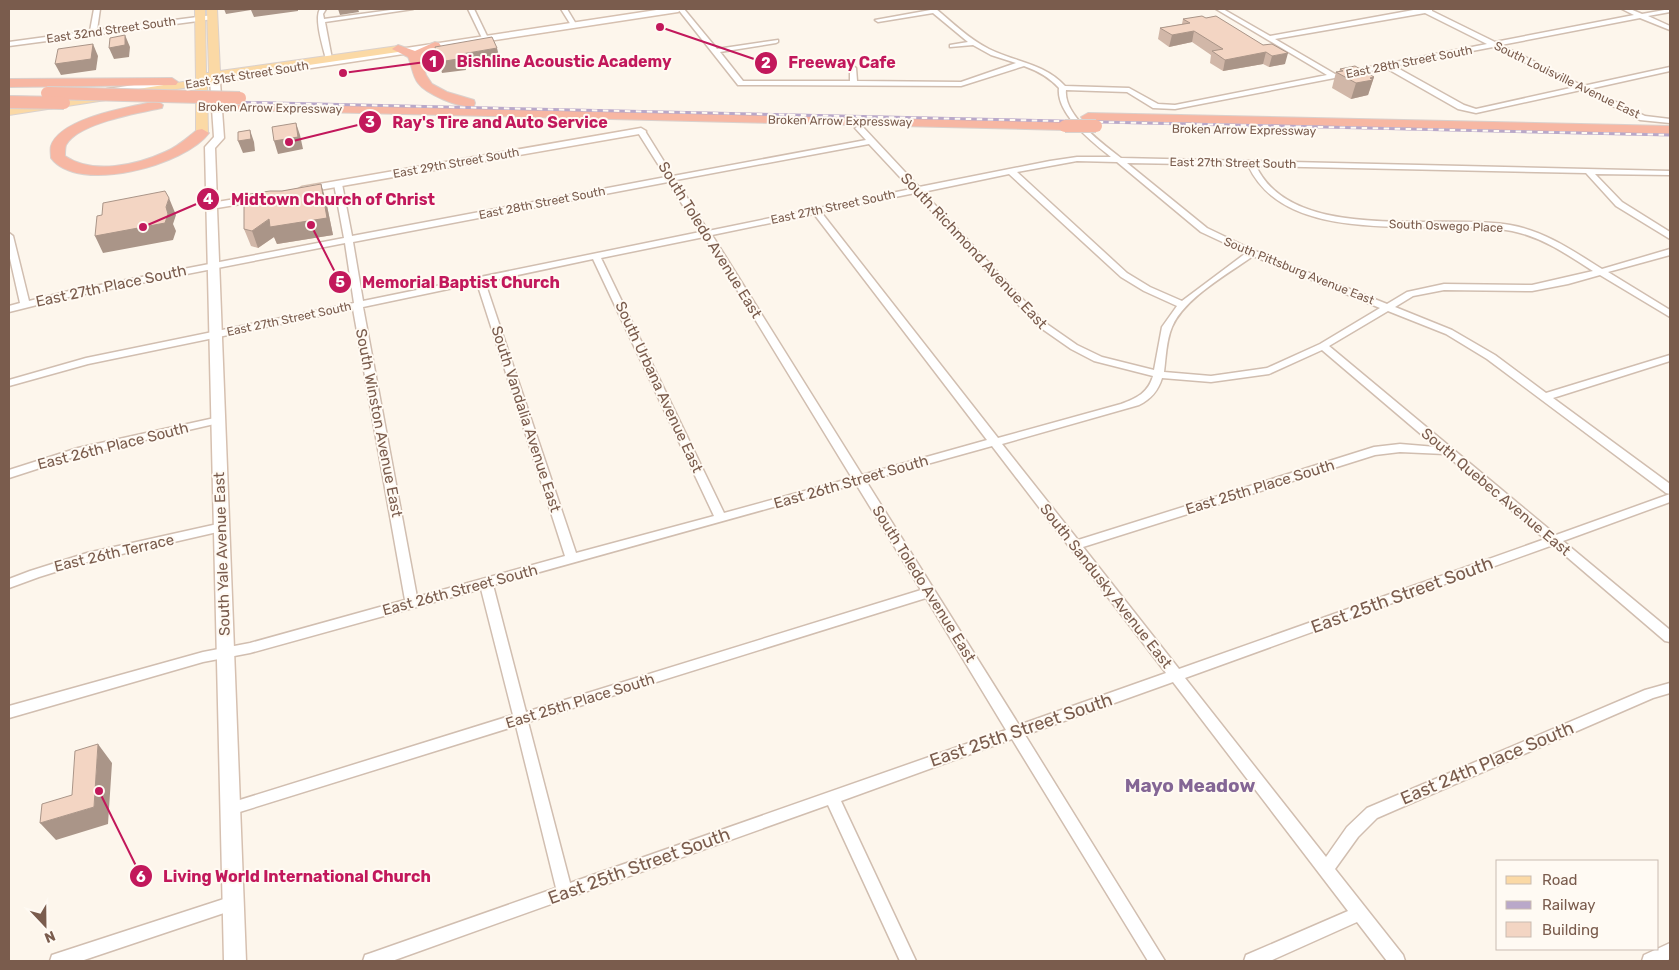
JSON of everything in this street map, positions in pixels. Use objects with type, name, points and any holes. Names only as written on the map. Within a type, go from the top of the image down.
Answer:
[{"type":"highway","points":[[407,53],[419,54],[435,46]]},
{"type":"highway","points":[[407,53],[426,86],[469,103]]},
{"type":"highway","points":[[9,83],[172,82]]},
{"type":"highway","name":"Broken Arrow Expressway","points":[[9,92],[715,118],[1062,121]]},
{"type":"highway","name":"Broken Arrow Expressway","points":[[9,102],[176,106],[241,102],[469,103],[1670,139]]},
{"type":"highway","points":[[157,105],[110,116],[79,128],[59,144],[57,149],[58,158],[68,165],[84,169],[129,167],[172,154],[202,132]]},
{"type":"highway","points":[[641,130],[715,118]]},
{"type":"highway","name":"Broken Arrow Expressway","points":[[1092,122],[1670,130]]},
{"type":"main road","name":"East 31st Street South","points":[[435,46],[659,10],[679,9]]},
{"type":"main road","name":"South Yale Avenue East","points":[[210,147],[219,138],[212,13]]},
{"type":"main road","name":"South Yale Avenue East","points":[[200,14],[202,140],[210,147],[235,961]]},
{"type":"main road","name":"East 31st Street South","points":[[9,112],[201,80],[407,53],[485,38]]},
{"type":"main road","name":"East 31st Street South","points":[[215,78],[329,59],[407,53]]},
{"type":"main road","name":"East 31st Street South","points":[[9,107],[172,82],[201,80]]},
{"type":"main road","name":"East 29th Street South","points":[[294,192],[641,130]]},
{"type":"main road","points":[[212,206],[277,195]]},
{"type":"street","points":[[93,33],[97,9]]},
{"type":"street","points":[[323,9],[320,14],[329,59]]},
{"type":"street","points":[[321,21],[410,9]]},
{"type":"street","points":[[471,9],[485,38]]},
{"type":"street","points":[[564,9],[573,24]]},
{"type":"street","points":[[679,9],[741,83],[961,84],[979,80],[1024,63]]},
{"type":"street","points":[[1219,9],[1334,76]]},
{"type":"street","points":[[1270,38],[1434,9]]},
{"type":"street","points":[[1625,9],[1670,28]]},
{"type":"street","points":[[878,20],[933,10],[974,43],[993,53],[1024,63],[1045,73],[1063,88]]},
{"type":"street","name":"South Louisville Avenue East","points":[[1424,10],[1643,118],[1670,120]]},
{"type":"street","name":"East 28th Street South","points":[[1063,88],[1129,90],[1152,104],[1170,108],[1670,10]]},
{"type":"street","name":"East 32nd Street South","points":[[9,44],[93,33],[212,13]]},
{"type":"street","points":[[714,50],[776,41]]},
{"type":"street","points":[[952,46],[974,43]]},
{"type":"street","points":[[1388,66],[1461,107],[1476,111],[1670,69]]},
{"type":"street","points":[[853,68],[854,84]]},
{"type":"street","name":"South Pittsburg Avenue East","points":[[1063,88],[1062,96],[1066,106],[1088,135],[1198,226],[1212,235],[1252,253],[1449,332],[1469,343],[1670,490]]},
{"type":"street","name":"South Richmond Avenue East","points":[[859,128],[1013,296],[1042,324],[1057,336],[1098,359],[1158,375]]},
{"type":"street","name":"South Toledo Avenue East","points":[[641,130],[1157,961]]},
{"type":"street","name":"East 28th Street South","points":[[214,265],[871,141]]},
{"type":"street","name":"East 27th Street South","points":[[9,383],[86,361],[815,210],[1011,171],[1077,160],[1670,173]]},
{"type":"street","name":"South Oswego Place","points":[[1251,163],[1258,179],[1273,193],[1292,205],[1322,216],[1365,223],[1514,229],[1536,235],[1554,243],[1670,314]]},
{"type":"street","points":[[1011,171],[1124,274],[1147,289],[1184,305]]},
{"type":"street","points":[[1588,171],[1609,195],[1624,208],[1670,236]]},
{"type":"street","name":"South Winston Avenue East","points":[[338,184],[359,298],[358,312],[412,604]]},
{"type":"street","name":"South Sandusky Avenue East","points":[[815,210],[1397,961]]},
{"type":"street","points":[[9,236],[10,249],[25,305]]},
{"type":"street","points":[[1252,253],[1184,305],[1166,327],[1158,375],[1211,379],[1252,374],[1276,368],[1323,346],[1410,294],[1426,289],[1532,288],[1601,272],[1670,252]]},
{"type":"street","name":"South Urbana Avenue East","points":[[596,256],[721,518]]},
{"type":"street","name":"East 27th Place South","points":[[9,309],[93,288],[214,265]]},
{"type":"street","name":"South Vandalia Avenue East","points":[[480,280],[572,559]]},
{"type":"street","name":"South Quebec Avenue East","points":[[1323,346],[1670,637]]},
{"type":"street","points":[[1544,397],[1670,358]]},
{"type":"street","name":"East 26th Street South","points":[[9,712],[203,657],[250,648],[412,604],[1138,402],[1150,394],[1156,386],[1158,375]]},
{"type":"street","name":"East 26th Place South","points":[[9,474],[78,452],[219,420]]},
{"type":"street","name":"East 25th Place South","points":[[1075,545],[1374,451],[1400,448],[1448,451]]},
{"type":"street","name":"East 25th Street South","points":[[371,961],[1670,498]]},
{"type":"street","name":"East 26th Terrace","points":[[9,584],[54,567],[82,559],[222,527]]},
{"type":"street","points":[[486,583],[566,892]]},
{"type":"street","name":"East 25th Place South","points":[[230,809],[929,592]]},
{"type":"street","name":"East 24th Place South","points":[[1327,870],[1345,840],[1372,813],[1650,694],[1670,688]]},
{"type":"street","points":[[832,797],[908,961]]},
{"type":"street","points":[[58,961],[234,903]]},
{"type":"street","points":[[1252,961],[1361,913]]},
{"type":"street","points":[[1650,961],[1670,951]]},
{"type":"building","points":[[1202,16],[1206,18],[1216,16],[1263,45],[1272,44],[1288,53],[1272,56],[1266,52],[1225,60],[1212,51],[1223,49],[1194,31],[1172,35],[1160,28],[1190,23],[1183,19]]},
{"type":"building","points":[[125,35],[125,45],[109,48],[110,38]]},
{"type":"building","points":[[492,37],[497,48],[462,54],[464,58],[439,62],[435,47]]},
{"type":"building","points":[[93,44],[91,59],[55,64],[58,49]]},
{"type":"building","points":[[1355,66],[1374,77],[1370,78],[1373,80],[1356,83],[1336,72],[1343,71],[1340,69]]},
{"type":"building","points":[[296,123],[298,137],[274,141],[272,127]]},
{"type":"building","points":[[250,130],[251,139],[238,141],[238,132]]},
{"type":"building","points":[[321,184],[327,218],[270,227],[269,219],[252,231],[244,229],[244,195]]},
{"type":"building","points":[[165,191],[169,198],[166,207],[168,214],[165,223],[95,236],[97,216],[102,215],[103,203]]},
{"type":"building","points":[[98,744],[94,807],[40,823],[42,804],[72,795],[75,751]]},
{"type":"railway","points":[[9,97],[1670,135]]},
{"type":"place","name":"Freeway Cafe","points":[[660,27]]},
{"type":"place","name":"Bishline Acoustic Academy","points":[[343,73]]},
{"type":"place","name":"Ray's Tire and Auto Service","points":[[289,142]]},
{"type":"place","name":"Memorial Baptist Church","points":[[311,225]]},
{"type":"place","name":"Midtown Church of Christ","points":[[143,227]]},
{"type":"place","name":"Living World International Church","points":[[99,791]]},
{"type":"district","name":"Mayo Meadow","points":[[1190,785]]}]
